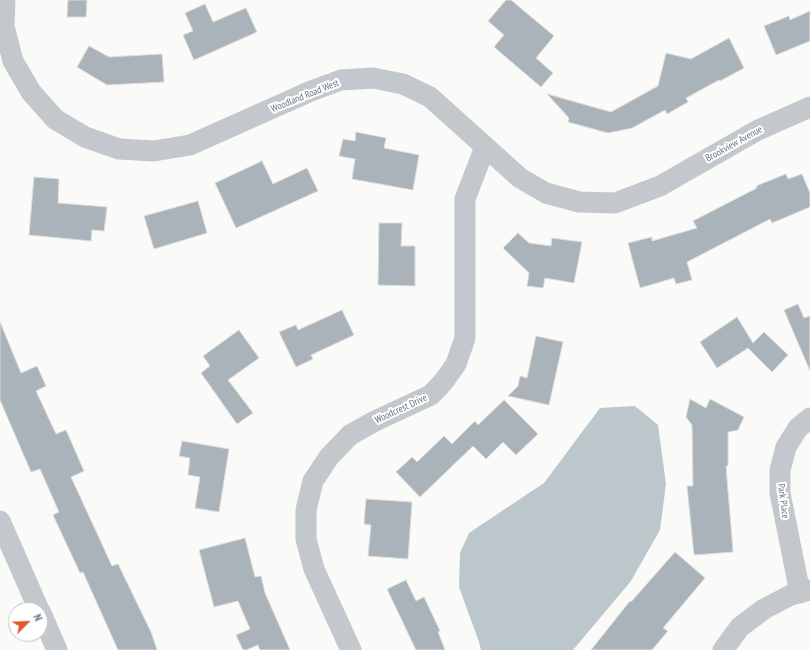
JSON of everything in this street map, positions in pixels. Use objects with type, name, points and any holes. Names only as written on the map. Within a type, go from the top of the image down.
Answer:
[{"type":"street","name":"Woodland Road West","points":[[5,0],[4,26],[13,61],[31,92],[55,119],[85,137],[119,149],[154,151],[190,145],[311,91],[341,80],[373,78],[403,84],[430,97],[520,178],[546,193],[579,202],[615,203],[660,186]]},
{"type":"street","name":"Brookview Avenue","points":[[660,186],[758,130],[810,107]]},
{"type":"street","name":"Woodcrest Drive","points":[[351,650],[314,569],[306,539],[306,510],[313,481],[329,457],[350,436],[375,420],[431,395],[444,381],[456,364],[465,338],[465,200],[486,147]]},
{"type":"street","name":"Park Place","points":[[805,591],[780,493],[780,470],[786,447],[798,428],[810,418]]},
{"type":"street","points":[[0,521],[36,602]]},
{"type":"street","points":[[723,650],[740,627],[764,609],[791,595],[805,591]]},
{"type":"street","points":[[48,629],[57,650]]},
{"type":"shaded area","points":[[635,406],[658,425],[666,484],[660,530],[631,581],[573,650],[481,650],[459,587],[460,553],[469,533],[544,483],[600,408]]},
{"type":"building","points":[[68,0],[87,0],[86,17],[67,17]]},
{"type":"building","points":[[506,0],[511,0],[554,36],[536,58],[553,73],[541,87],[494,47],[504,35],[488,21]]},
{"type":"building","points":[[205,4],[213,22],[246,8],[257,32],[194,60],[183,35],[193,31],[185,13]]},
{"type":"building","points":[[810,11],[810,41],[776,55],[764,26],[789,16],[790,20]]},
{"type":"building","points":[[729,38],[744,68],[686,98],[688,102],[667,114],[665,110],[632,128],[608,133],[568,122],[569,118],[547,94],[611,112],[658,86],[666,53],[691,59]]},
{"type":"building","points":[[89,46],[109,57],[162,54],[164,82],[107,85],[77,67]]},
{"type":"building","points":[[356,132],[386,138],[384,148],[419,155],[413,190],[352,179],[355,159],[339,156],[343,139],[355,141]]},
{"type":"building","points":[[262,161],[273,184],[307,168],[318,191],[236,228],[215,183]]},
{"type":"building","points":[[786,174],[788,179],[802,174],[810,193],[810,207],[772,223],[770,219],[687,262],[692,280],[676,284],[674,278],[640,288],[628,243],[652,237],[652,241],[697,228],[693,221],[757,188],[756,186]]},
{"type":"building","points":[[34,177],[59,179],[58,203],[107,207],[104,231],[92,230],[91,241],[29,235]]},
{"type":"building","points":[[198,201],[207,233],[154,249],[144,216]]},
{"type":"building","points":[[379,223],[402,223],[401,246],[415,246],[415,286],[378,285]]},
{"type":"building","points":[[518,233],[529,243],[551,246],[552,238],[582,242],[574,283],[545,278],[543,288],[527,286],[529,273],[503,248]]},
{"type":"building","points":[[798,304],[804,318],[810,316],[810,371],[784,310]]},
{"type":"building","points":[[342,310],[354,335],[311,355],[313,359],[296,367],[279,332],[296,325],[298,330]]},
{"type":"building","points":[[737,317],[753,343],[764,332],[788,355],[772,372],[748,348],[717,368],[700,342]]},
{"type":"building","points":[[0,322],[21,373],[37,366],[46,386],[36,391],[56,434],[66,430],[84,471],[71,477],[112,566],[118,564],[151,632],[157,650],[118,650],[83,572],[80,573],[53,515],[59,512],[40,469],[31,472],[0,400]]},
{"type":"building","points":[[239,330],[259,358],[228,380],[253,413],[237,424],[201,373],[210,366],[203,356]]},
{"type":"building","points":[[536,336],[563,342],[549,405],[508,396],[518,386],[520,376],[527,378]]},
{"type":"building","points":[[690,399],[706,408],[710,399],[744,417],[738,430],[728,432],[728,466],[726,466],[733,552],[694,555],[687,486],[693,486],[692,425],[686,417]]},
{"type":"building","points":[[504,400],[538,434],[516,455],[503,442],[486,459],[473,446],[420,497],[396,472],[412,457],[417,462],[444,436],[452,444],[475,421],[478,425]]},
{"type":"building","points":[[182,441],[229,449],[219,512],[195,508],[200,477],[188,475],[190,458],[179,456]]},
{"type":"building","points":[[366,499],[412,502],[408,559],[368,556],[371,525],[364,524]]},
{"type":"building","points":[[245,538],[255,577],[261,576],[265,593],[290,650],[260,650],[258,645],[243,650],[236,635],[250,629],[238,601],[214,607],[199,550]]},
{"type":"building","points":[[675,552],[705,578],[663,628],[668,631],[652,650],[591,650],[630,601],[631,602]]},
{"type":"building","points":[[406,580],[416,601],[424,597],[440,631],[438,632],[445,650],[416,650],[387,589]]}]
